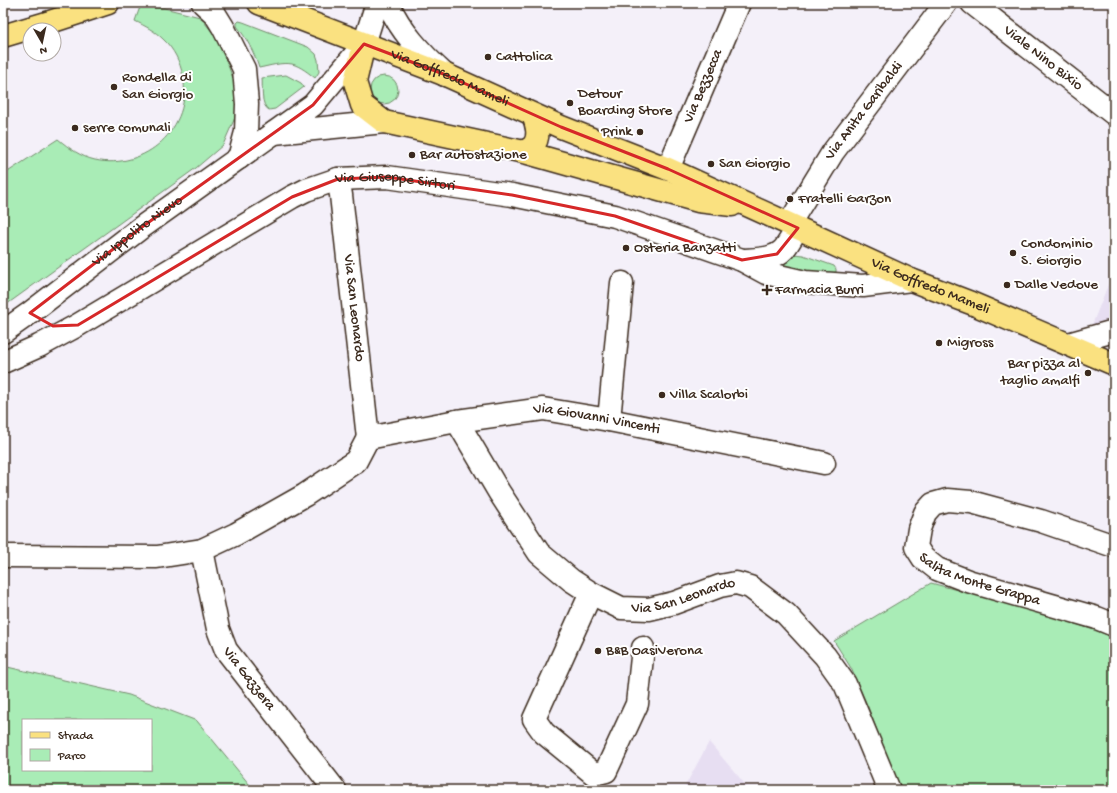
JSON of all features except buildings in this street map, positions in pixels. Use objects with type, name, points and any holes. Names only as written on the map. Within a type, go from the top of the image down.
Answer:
[{"type":"main road","name":"Via Goffredo Mameli","points":[[259,3],[446,75],[533,115],[668,169],[911,280],[971,303],[1114,364]]},
{"type":"main road","points":[[3,36],[106,4]]},
{"type":"main road","name":"Via Goffredo Mameli","points":[[364,44],[355,82],[362,105],[384,122],[524,152],[698,201],[748,206]]},
{"type":"main road","points":[[524,152],[533,146],[538,134],[537,125],[533,115]]},
{"type":"main road","points":[[572,165],[568,157],[567,148],[570,143],[576,139],[586,137]]},
{"type":"street","points":[[203,3],[219,20],[244,68],[247,104],[246,132],[239,158]]},
{"type":"street","points":[[364,44],[377,3]]},
{"type":"street","points":[[388,3],[400,26],[412,41],[430,61],[446,75]]},
{"type":"street","name":"Via Bezzecca","points":[[668,169],[739,3]]},
{"type":"street","name":"Via Anita Garibaldi","points":[[793,226],[833,152],[946,3]]},
{"type":"street","name":"Viale Nino Bixio","points":[[972,3],[1114,114]]},
{"type":"street","name":"Via Ippolito Nievo","points":[[3,332],[142,227],[313,105],[364,44]]},
{"type":"street","name":"Via Ippolito Nievo","points":[[273,134],[384,122]]},
{"type":"street","name":"Via Giuseppe Sirtori","points":[[3,362],[39,346],[78,325],[292,197],[306,190],[338,179],[387,177],[512,195],[615,216],[742,260],[766,273],[805,282],[863,286],[911,280]]},
{"type":"street","name":"Via San Leonardo","points":[[338,179],[368,438]]},
{"type":"street","name":"Via Giuseppe Sirtori","points":[[742,260],[766,258],[777,254],[784,249],[793,226]]},
{"type":"street","points":[[609,420],[622,283]]},
{"type":"street","name":"Via Giuseppe Sirtori","points":[[30,313],[42,322],[53,326],[78,325]]},
{"type":"street","points":[[1068,344],[1114,330]]},
{"type":"street","name":"Via Giovanni Vincenti","points":[[368,438],[457,420],[544,409],[609,420],[824,463]]},
{"type":"street","name":"Via San Leonardo","points":[[457,420],[499,492],[539,553],[571,580],[591,593],[621,608],[649,609],[674,603],[720,586],[736,583],[750,587],[786,614],[825,656],[845,684],[889,790]]},
{"type":"street","points":[[3,556],[157,557],[202,550],[236,534],[305,495],[356,461],[368,438]]},
{"type":"street","name":"Salita Monte Grappa","points":[[1114,546],[1041,521],[971,502],[947,500],[932,504],[925,513],[919,529],[916,547],[923,558],[937,568],[968,581],[1097,618],[1114,626]]},
{"type":"street","name":"Via Gazzera","points":[[202,550],[218,629],[226,650],[335,790]]},
{"type":"street","points":[[591,593],[534,719],[544,733],[594,774],[606,771],[637,704],[643,648]]},
{"type":"highlighted area","points":[[364,44],[446,75],[561,127],[668,169],[798,228],[777,254],[742,260],[615,216],[512,195],[387,177],[338,179],[292,197],[78,325],[53,326],[30,313],[142,227],[313,105]]},
{"type":"shaded area","points":[[1114,270],[1114,340],[1090,330]]},
{"type":"shaded area","points":[[709,742],[750,790],[683,790]]},
{"type":"green space","points":[[140,7],[164,8],[200,17],[218,39],[234,81],[237,113],[223,145],[196,168],[3,307],[3,175],[58,139],[75,152],[90,159],[114,162],[131,159],[147,152],[162,142],[173,128],[180,113],[184,95],[183,76],[180,66],[173,51],[163,39],[153,31],[135,21]]},
{"type":"green space","points":[[239,21],[308,47],[316,54],[318,60],[319,72],[315,78],[301,68],[292,64],[280,64],[259,68],[250,46],[237,26]]},
{"type":"green space","points":[[286,75],[301,83],[304,87],[275,109],[269,110],[264,104],[262,96],[262,78]]},
{"type":"green space","points":[[384,76],[390,77],[394,80],[397,84],[397,96],[394,100],[390,103],[384,104],[378,103],[374,100],[371,96],[370,90],[371,84],[374,80],[378,77]]},
{"type":"green space","points":[[794,254],[803,255],[834,266],[836,272],[832,274],[786,272],[778,264]]},
{"type":"green space","points":[[931,583],[1047,614],[1114,637],[1114,790],[900,790],[868,707],[851,668],[834,641]]},
{"type":"green space","points":[[3,666],[129,695],[197,721],[254,790],[3,790]]},
{"type":"place","name":"Cattolica","points":[[488,57]]},
{"type":"place","name":"Rondella di San Giorgio","points":[[114,87]]},
{"type":"place","name":"Detour Boarding Store","points":[[570,103]]},
{"type":"place","name":"serre comunali","points":[[75,128]]},
{"type":"place","name":"Prink","points":[[640,132]]},
{"type":"place","name":"Bar autostazione","points":[[412,155]]},
{"type":"place","name":"San Giorgio","points":[[711,164]]},
{"type":"place","name":"Fratelli Garzon","points":[[790,199]]},
{"type":"place","name":"Osteria Banzatti","points":[[626,248]]},
{"type":"place","name":"Condominio S. Giorgio","points":[[1013,253]]},
{"type":"place","name":"Dalle Vedove","points":[[1007,285]]},
{"type":"place","name":"Farmacia Burri","points":[[767,290]]},
{"type":"place","name":"Migross","points":[[939,343]]},
{"type":"place","name":"Bar pizza al taglio amalfi","points":[[1088,373]]},
{"type":"place","name":"Villa Scalorbi","points":[[662,395]]},
{"type":"place","name":"B&B OasiVerona","points":[[598,651]]}]
